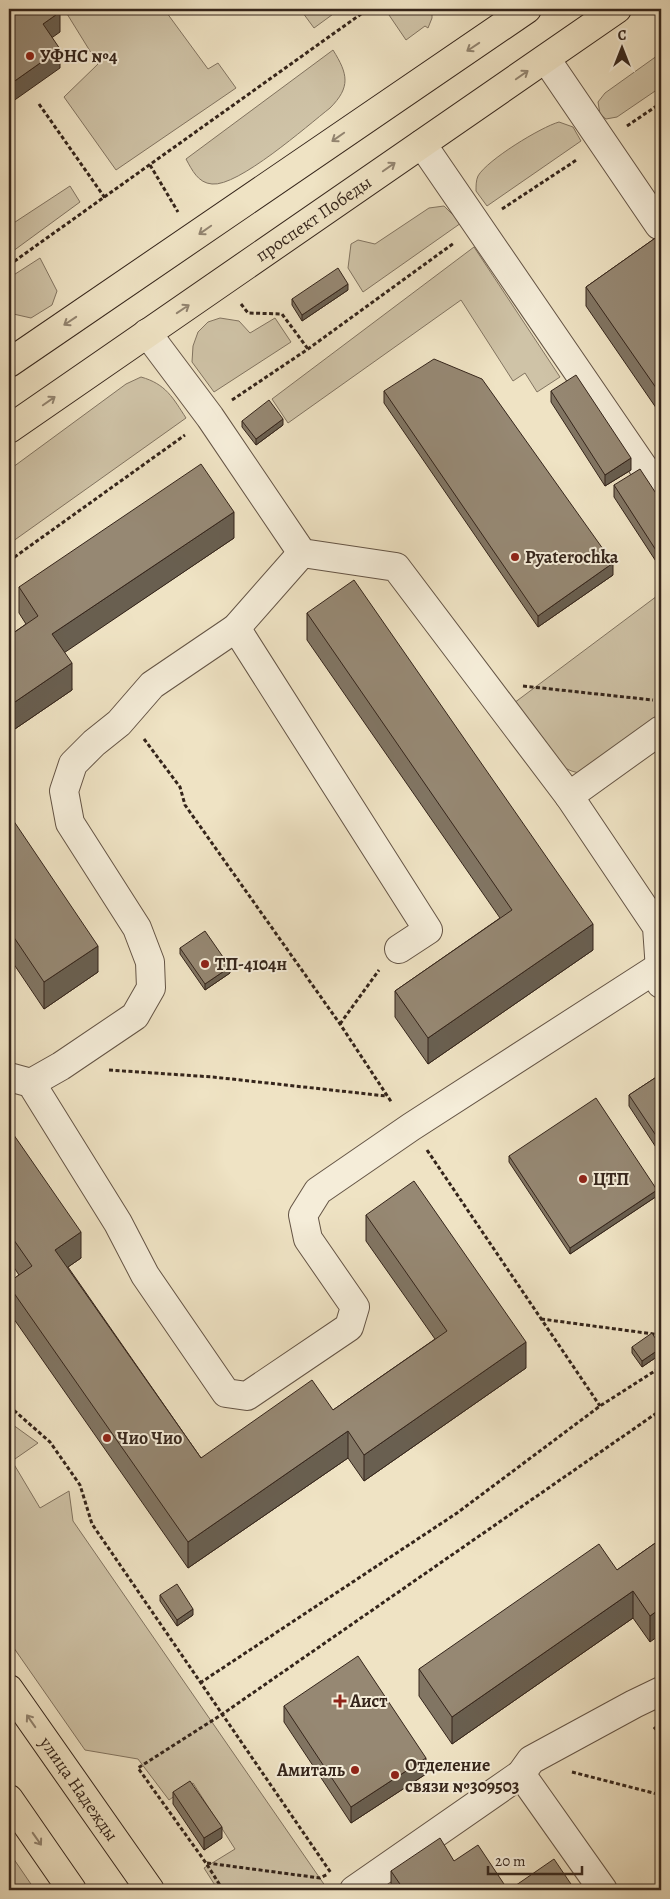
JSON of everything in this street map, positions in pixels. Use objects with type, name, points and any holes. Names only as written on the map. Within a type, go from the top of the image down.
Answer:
[{"type":"main road","points":[[9,361],[527,9]]},
{"type":"main road","name":"проспект Победы","points":[[9,429],[617,9]]},
{"type":"main road","name":"улица Надежды","points":[[9,1690],[150,1890]]},
{"type":"main road","points":[[9,1799],[72,1890]]},
{"type":"lane","points":[[546,59],[604,141],[659,225]]},
{"type":"lane","points":[[422,144],[480,225],[661,493]]},
{"type":"lane","points":[[147,333],[210,417],[302,552],[396,566],[569,796],[657,927],[660,976],[411,1127],[318,1191],[303,1215],[308,1238],[355,1307],[349,1327],[247,1396],[226,1393],[156,1291],[118,1223],[20,1080],[61,1066],[135,1016],[150,988],[150,962],[138,928],[70,823],[64,790],[73,764],[127,714],[152,685],[236,628],[302,552]]},
{"type":"lane","points":[[236,628],[428,930],[399,948]]},
{"type":"lane","points":[[569,796],[661,730]]},
{"type":"lane","points":[[344,1884],[526,1767],[634,1704],[661,1691]]},
{"type":"lane","points":[[526,1767],[604,1890]]},
{"type":"path","points":[[9,265],[368,9]]},
{"type":"path","points":[[9,561],[210,417],[222,406],[308,349],[480,225],[661,103]]},
{"type":"path","points":[[39,104],[105,198]]},
{"type":"path","points":[[127,714],[180,787],[185,805],[340,1024],[386,1096],[411,1127],[600,1406]]},
{"type":"path","points":[[340,1024],[383,964],[399,948]]},
{"type":"path","points":[[61,1066],[213,1077],[386,1096]]},
{"type":"path","points":[[540,1318],[661,1335]]},
{"type":"path","points":[[200,1683],[457,1513],[600,1406],[661,1367]]},
{"type":"path","points":[[9,1406],[50,1442],[80,1485],[92,1524],[331,1872],[344,1884]]},
{"type":"path","points":[[223,1890],[138,1768],[221,1714],[661,1410]]},
{"type":"path","points":[[526,1767],[661,1795]]},
{"type":"path","points":[[206,1863],[320,1878],[331,1872]]},
{"type":"shaded area","points":[[64,9],[164,9],[208,69],[218,63],[236,88],[116,170],[64,97],[98,64]]},
{"type":"shaded area","points":[[300,9],[340,9],[314,28]]},
{"type":"shaded area","points":[[397,9],[432,9],[432,18],[428,28],[425,26],[406,40],[389,15]]},
{"type":"shaded area","points":[[333,50],[342,66],[345,80],[341,93],[330,108],[272,154],[238,176],[224,182],[212,184],[199,179],[186,159]]},
{"type":"shaded area","points":[[661,53],[661,87],[617,117],[606,119],[600,114],[598,102],[605,93]]},
{"type":"shaded area","points":[[559,122],[573,127],[581,141],[487,206],[476,191],[477,178],[483,169],[515,145],[540,130]]},
{"type":"shaded area","points":[[70,186],[80,202],[9,254],[9,226]]},
{"type":"shaded area","points":[[444,206],[461,223],[363,292],[348,268],[351,244],[358,240],[375,244],[429,208]]},
{"type":"shaded area","points":[[474,247],[560,377],[537,392],[525,373],[513,381],[461,300],[288,423],[272,399]]},
{"type":"shaded area","points":[[40,258],[57,291],[52,305],[31,318],[9,313],[9,278]]},
{"type":"shaded area","points":[[220,318],[239,321],[250,333],[275,318],[291,342],[214,392],[192,362],[193,346],[198,332],[208,322]]},
{"type":"shaded area","points":[[141,377],[163,388],[173,398],[186,418],[9,544],[9,470],[126,384]]},
{"type":"shaded area","points":[[661,593],[661,720],[583,773],[572,771],[562,766],[543,747],[514,703]]},
{"type":"shaded area","points":[[9,1422],[38,1443],[12,1461],[40,1508],[69,1491],[73,1521],[328,1890],[218,1890],[204,1868],[235,1849],[193,1783],[169,1800],[138,1759],[85,1750],[9,1641]]},
{"type":"shaded area","points":[[9,1852],[35,1890],[9,1890]]},
{"type":"building","name":"УФНС №4","points":[[9,9],[58,9],[60,12],[43,24],[60,49],[9,85]]},
{"type":"building","points":[[661,234],[661,395],[586,287]]},
{"type":"building","points":[[338,268],[348,284],[302,315],[292,299]]},
{"type":"building","points":[[434,359],[482,379],[613,563],[538,616],[384,391]]},
{"type":"building","points":[[576,375],[631,458],[605,475],[551,391]]},
{"type":"building","points":[[269,400],[283,419],[256,439],[242,421]]},
{"type":"building","points":[[201,464],[234,512],[52,634],[72,663],[9,706],[9,636],[38,616],[19,587]]},
{"type":"building","points":[[640,469],[661,501],[661,558],[614,485]]},
{"type":"building","points":[[354,580],[593,924],[428,1038],[395,991],[512,910],[307,613]]},
{"type":"building","points":[[9,814],[98,946],[44,982],[9,930]]},
{"type":"building","name":"ТП-4104н","points":[[205,931],[230,967],[205,984],[180,948]]},
{"type":"building","points":[[661,1074],[661,1143],[629,1095]]},
{"type":"building","name":"ЦТП","points":[[596,1098],[657,1190],[570,1248],[509,1156]]},
{"type":"building","points":[[9,1128],[81,1232],[55,1250],[201,1458],[312,1380],[333,1410],[447,1331],[366,1215],[414,1181],[526,1342],[364,1455],[348,1431],[188,1542],[9,1286],[9,1282],[32,1266],[9,1233]]},
{"type":"building","points":[[652,1333],[661,1348],[642,1361],[632,1347]]},
{"type":"building","points":[[661,1539],[661,1608],[650,1616],[633,1591],[452,1717],[419,1669],[599,1544],[617,1570]]},
{"type":"building","points":[[177,1584],[193,1609],[177,1620],[160,1595]]},
{"type":"building","points":[[358,1656],[426,1758],[351,1807],[284,1706]]},
{"type":"building","points":[[190,1781],[222,1827],[204,1838],[173,1792]]},
{"type":"building","points":[[440,1838],[454,1861],[478,1845],[508,1890],[404,1890],[391,1871]]},
{"type":"building","points":[[554,1859],[575,1890],[509,1890]]},
{"type":"place","name":"УФНС №4","points":[[30,56]]},
{"type":"place","name":"Pyaterochka","points":[[515,557]]},
{"type":"place","name":"ТП-4104н","points":[[205,964]]},
{"type":"place","name":"ЦТП","points":[[583,1179]]},
{"type":"place","name":"Чио Чио","points":[[107,1438]]},
{"type":"place","name":"Аист","points":[[340,1701]]},
{"type":"place","name":"Амиталь","points":[[355,1770]]},
{"type":"place","name":"Отделение связи №309503","points":[[395,1775]]}]
